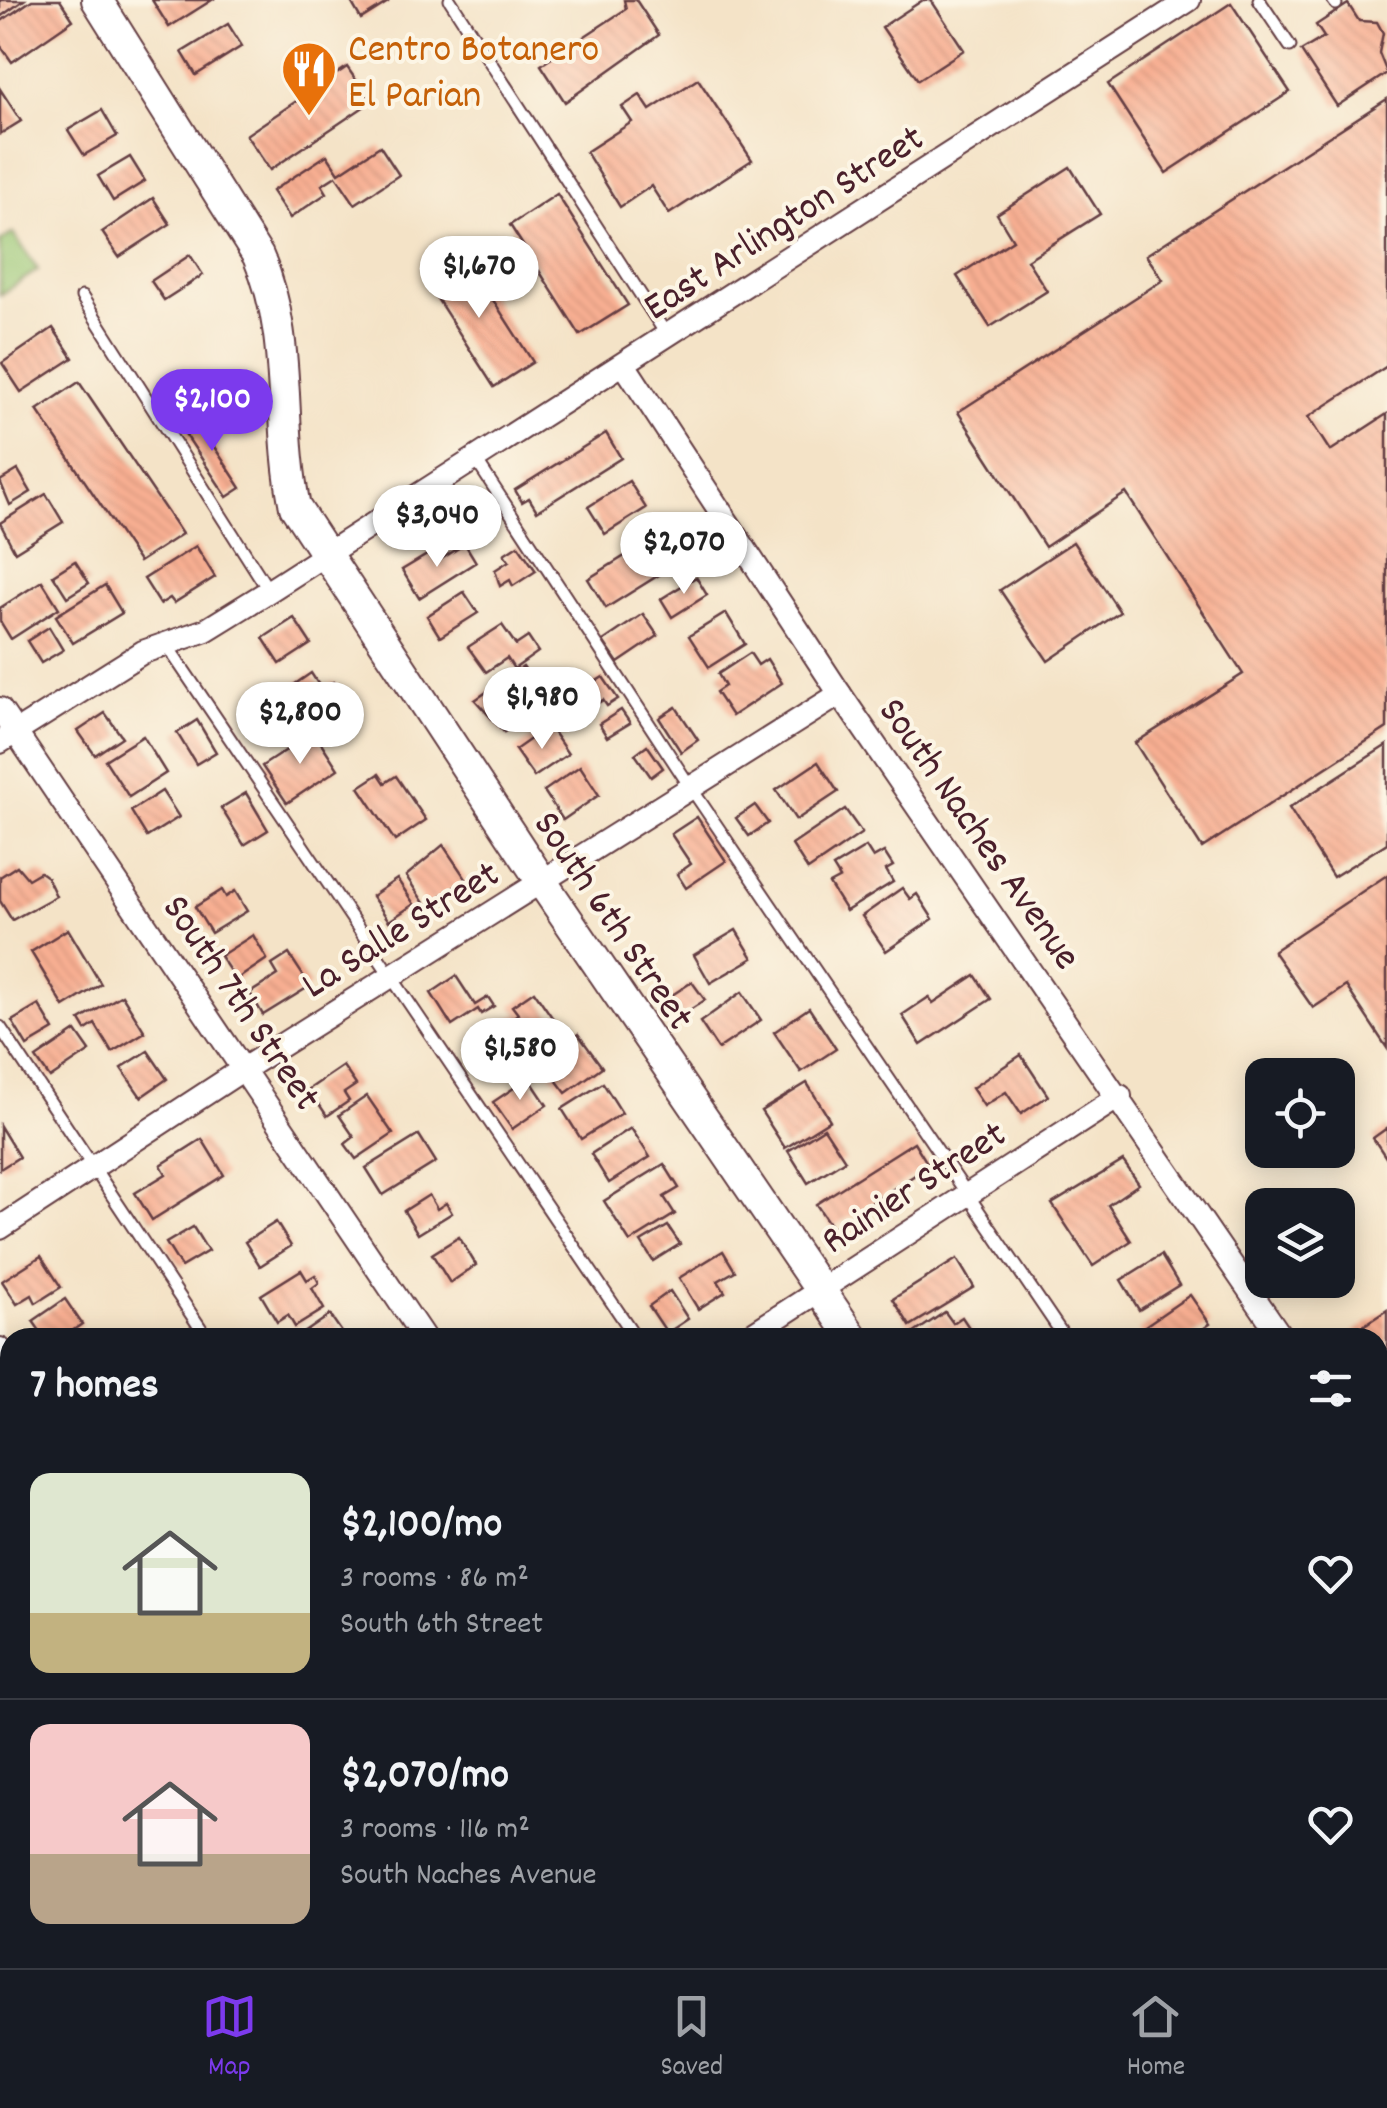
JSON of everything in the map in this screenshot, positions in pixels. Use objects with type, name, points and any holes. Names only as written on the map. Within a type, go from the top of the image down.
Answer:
[{"type":"street","name":"South 6th Street","points":[[97,0],[258,256],[272,287],[280,322],[287,466],[295,507],[542,882],[846,1328]]},
{"type":"street","name":"East Arlington Street","points":[[8,737],[144,652],[206,630],[269,591],[1190,0]]},
{"type":"street","name":"South Naches Avenue","points":[[624,366],[840,694],[1120,1096],[1275,1328]]},
{"type":"street","name":"La Salle Street","points":[[0,1228],[245,1068],[840,694]]},
{"type":"street","name":"South 7th Street","points":[[0,709],[8,737],[245,1068],[417,1328]]},
{"type":"street","name":"Rainier Street","points":[[761,1328],[1120,1096]]},
{"type":"lane","points":[[450,0],[668,338]]},
{"type":"lane","points":[[1260,0],[1290,46]]},
{"type":"lane","points":[[82,297],[269,591]]},
{"type":"lane","points":[[476,460],[691,788],[1058,1328]]},
{"type":"lane","points":[[166,644],[629,1328]]},
{"type":"lane","points":[[0,1027],[200,1328]]},
{"type":"green space","points":[[13,233],[38,270],[0,295],[0,242]]},
{"type":"building","points":[[0,0],[24,0],[0,17]]},
{"type":"building","points":[[32,0],[60,0],[73,20],[12,62],[0,45],[0,22]]},
{"type":"building","points":[[152,0],[212,0],[169,27]]},
{"type":"building","points":[[350,0],[387,0],[388,2],[361,19]]},
{"type":"building","points":[[624,0],[636,0],[659,35],[565,102],[541,65],[626,9]]},
{"type":"building","points":[[923,0],[931,0],[964,50],[918,80],[882,27]]},
{"type":"building","points":[[1231,3],[1290,92],[1166,173],[1108,84]]},
{"type":"building","points":[[1348,4],[1359,21],[1377,22],[1383,33],[1379,53],[1387,73],[1337,106],[1301,51],[1324,37],[1316,25]]},
{"type":"building","points":[[228,24],[242,46],[196,75],[182,52]]},
{"type":"building","name":"Centro Botanero El Parian","points":[[347,67],[371,102],[270,170],[246,135]]},
{"type":"building","points":[[698,79],[752,160],[669,214],[651,186],[620,207],[586,152],[632,122],[622,107],[640,95],[650,110]]},
{"type":"building","points":[[0,89],[21,121],[0,134]]},
{"type":"building","points":[[1387,99],[1387,366],[1308,417],[1330,451],[1387,414],[1387,728],[1202,848],[1135,743],[1243,674],[1126,493],[1045,547],[958,412],[1163,280],[1146,255]]},
{"type":"building","points":[[102,110],[117,136],[84,155],[68,130]]},
{"type":"building","points":[[380,146],[399,175],[355,204],[336,176],[322,185],[327,193],[290,218],[272,191],[327,155],[339,173]]},
{"type":"building","points":[[130,157],[145,181],[113,201],[98,176]]},
{"type":"building","points":[[1070,167],[1100,214],[1027,260],[1047,291],[990,327],[957,276],[1013,240],[997,214]]},
{"type":"building","points":[[557,194],[628,305],[580,335],[510,225]]},
{"type":"building","points":[[153,198],[170,224],[119,257],[102,232]]},
{"type":"building","points":[[190,255],[203,275],[164,300],[151,281]]},
{"type":"building","points":[[464,255],[533,362],[494,387],[425,280]]},
{"type":"building","points":[[53,328],[73,358],[21,392],[2,363]]},
{"type":"building","points":[[79,382],[182,534],[139,562],[37,410]]},
{"type":"building","points":[[211,414],[220,427],[207,436],[241,488],[227,497],[184,432]]},
{"type":"building","points":[[606,433],[621,458],[537,511],[529,498],[522,502],[515,490]]},
{"type":"building","points":[[18,470],[31,492],[10,505],[0,481]]},
{"type":"building","points":[[629,481],[646,508],[605,534],[588,507]]},
{"type":"building","points":[[46,494],[63,522],[15,552],[0,523]]},
{"type":"building","points":[[668,529],[686,558],[606,608],[588,579]]},
{"type":"building","points":[[1073,542],[1120,612],[1048,661],[1000,590]]},
{"type":"building","points":[[465,544],[476,562],[419,598],[402,570],[432,552],[438,561]]},
{"type":"building","points":[[518,545],[536,571],[513,586],[510,580],[500,586],[495,570],[509,561],[504,554]]},
{"type":"building","points":[[196,546],[215,577],[174,603],[170,598],[160,604],[144,579]]},
{"type":"building","points":[[75,561],[89,583],[67,597],[53,575]]},
{"type":"building","points":[[696,577],[707,595],[672,617],[661,599]]},
{"type":"building","points":[[42,581],[59,608],[11,639],[0,621],[0,608]]},
{"type":"building","points":[[105,585],[122,613],[73,643],[56,616]]},
{"type":"building","points":[[464,592],[478,613],[440,637],[427,616]]},
{"type":"building","points":[[726,613],[745,644],[709,667],[689,636]]},
{"type":"building","points":[[643,614],[658,636],[618,663],[603,641]]},
{"type":"building","points":[[294,618],[311,644],[280,664],[263,638]]},
{"type":"building","points":[[502,625],[516,645],[528,637],[538,652],[514,669],[507,658],[486,672],[468,647]]},
{"type":"building","points":[[49,627],[63,650],[41,663],[27,641]]},
{"type":"building","points":[[750,653],[758,665],[767,659],[782,683],[732,716],[716,692],[725,686],[718,674]]},
{"type":"building","points":[[523,667],[533,681],[527,685],[542,707],[504,732],[475,700]]},
{"type":"building","points":[[311,673],[322,690],[333,682],[348,704],[311,729],[285,691]]},
{"type":"building","points":[[603,677],[618,699],[607,706],[603,700],[584,712],[573,696]]},
{"type":"building","points":[[676,707],[698,740],[681,752],[659,718]]},
{"type":"building","points":[[621,710],[630,723],[607,737],[599,724]]},
{"type":"building","points":[[105,713],[122,737],[95,755],[78,731]]},
{"type":"building","points":[[197,720],[216,752],[196,764],[177,733]]},
{"type":"building","points":[[549,726],[568,754],[534,777],[515,750]]},
{"type":"building","points":[[314,732],[338,769],[287,803],[262,766]]},
{"type":"building","points":[[143,736],[166,773],[129,797],[105,760]]},
{"type":"building","points":[[647,745],[663,768],[651,777],[635,754]]},
{"type":"building","points":[[1387,745],[1387,843],[1333,877],[1289,808]]},
{"type":"building","points":[[818,762],[838,792],[796,820],[776,790]]},
{"type":"building","points":[[580,766],[599,795],[563,820],[544,791]]},
{"type":"building","points":[[379,774],[385,783],[396,776],[426,820],[395,841],[359,787]]},
{"type":"building","points":[[162,791],[179,817],[147,837],[131,811]]},
{"type":"building","points":[[246,793],[268,830],[244,845],[221,808]]},
{"type":"building","points":[[755,805],[768,823],[749,836],[736,818]]},
{"type":"building","points":[[845,809],[862,833],[808,870],[792,845]]},
{"type":"building","points":[[697,817],[726,861],[686,888],[677,874],[691,864],[671,834]]},
{"type":"building","points":[[443,845],[466,879],[426,906],[406,876]]},
{"type":"building","points":[[866,847],[873,858],[884,852],[893,866],[886,870],[893,882],[846,911],[829,884],[840,878],[833,867]]},
{"type":"building","points":[[17,866],[28,879],[40,872],[47,877],[56,896],[12,920],[0,901],[0,877]]},
{"type":"building","points":[[1387,875],[1387,1048],[1346,986],[1313,1008],[1273,951]]},
{"type":"building","points":[[397,879],[414,904],[389,921],[372,896]]},
{"type":"building","points":[[902,888],[910,899],[917,894],[933,919],[886,951],[862,916]]},
{"type":"building","points":[[222,890],[226,897],[235,891],[247,911],[211,933],[195,907]]},
{"type":"building","points":[[68,929],[101,984],[64,1007],[31,952]]},
{"type":"building","points":[[736,930],[753,958],[710,983],[694,955]]},
{"type":"building","points":[[253,935],[267,959],[236,980],[220,956]]},
{"type":"building","points":[[289,954],[310,986],[263,1015],[250,993],[278,975],[272,965]]},
{"type":"building","points":[[975,975],[991,999],[921,1045],[902,1015],[929,997],[933,1003]]},
{"type":"building","points":[[456,976],[475,1005],[488,997],[494,1006],[481,1014],[478,1009],[452,1026],[431,993]]},
{"type":"building","points":[[692,982],[705,1000],[682,1015],[669,997]]},
{"type":"building","points":[[534,991],[556,1023],[535,1038],[525,1024],[517,1029],[510,1019],[518,1014],[512,1006]]},
{"type":"building","points":[[742,992],[761,1020],[718,1049],[700,1022]]},
{"type":"building","points":[[122,995],[145,1032],[112,1052],[95,1024],[86,1030],[80,1020]]},
{"type":"building","points":[[39,1005],[54,1030],[27,1046],[12,1021]]},
{"type":"building","points":[[809,1008],[836,1049],[801,1072],[774,1032]]},
{"type":"building","points":[[76,1031],[90,1051],[50,1078],[36,1058]]},
{"type":"building","points":[[578,1034],[602,1067],[566,1093],[550,1072],[572,1056],[564,1045]]},
{"type":"building","points":[[148,1051],[167,1079],[141,1097],[121,1068]]},
{"type":"building","points":[[1021,1055],[1048,1096],[1021,1114],[1006,1092],[984,1106],[972,1088]]},
{"type":"building","points":[[343,1066],[356,1085],[344,1093],[349,1101],[327,1116],[309,1089]]},
{"type":"building","points":[[529,1078],[547,1105],[512,1129],[493,1102]]},
{"type":"building","points":[[603,1083],[622,1113],[581,1139],[562,1109]]},
{"type":"building","points":[[807,1083],[830,1120],[785,1148],[761,1111]]},
{"type":"building","points":[[367,1096],[393,1134],[356,1159],[345,1144],[354,1137],[339,1115]]},
{"type":"building","points":[[0,1126],[19,1157],[0,1169]]},
{"type":"building","points":[[631,1128],[650,1157],[609,1183],[591,1154]]},
{"type":"building","points":[[824,1128],[845,1160],[808,1183],[788,1151]]},
{"type":"building","points":[[1387,1128],[1387,1159],[1373,1138]]},
{"type":"building","points":[[419,1135],[436,1162],[383,1195],[366,1168]]},
{"type":"building","points":[[202,1139],[224,1175],[152,1220],[135,1193],[166,1174],[161,1165]]},
{"type":"building","points":[[914,1142],[929,1166],[832,1228],[816,1204]]},
{"type":"building","points":[[1123,1161],[1139,1184],[1108,1205],[1131,1241],[1093,1266],[1052,1204]]},
{"type":"building","points":[[664,1164],[679,1188],[664,1197],[675,1214],[630,1242],[604,1201]]},
{"type":"building","points":[[429,1195],[437,1209],[446,1203],[452,1213],[418,1234],[404,1211]]},
{"type":"building","points":[[276,1222],[291,1246],[260,1266],[245,1242]]},
{"type":"building","points":[[668,1226],[680,1244],[653,1261],[641,1242]]},
{"type":"building","points":[[193,1227],[208,1251],[181,1267],[166,1243]]},
{"type":"building","points":[[459,1237],[476,1265],[450,1283],[432,1254]]},
{"type":"building","points":[[723,1251],[735,1271],[718,1281],[725,1292],[698,1309],[679,1278]]},
{"type":"building","points":[[1161,1255],[1179,1285],[1139,1310],[1121,1280]]},
{"type":"building","points":[[41,1256],[61,1287],[36,1303],[32,1295],[17,1304],[2,1281]]},
{"type":"building","points":[[957,1259],[974,1287],[910,1326],[893,1299]]},
{"type":"building","points":[[301,1270],[307,1280],[315,1275],[319,1283],[312,1288],[324,1309],[295,1327],[288,1315],[277,1322],[261,1295]]},
{"type":"building","points":[[670,1291],[688,1319],[674,1328],[664,1328],[649,1306]]},
{"type":"building","points":[[1190,1295],[1210,1324],[1204,1328],[1142,1328]]},
{"type":"building","points":[[65,1299],[82,1324],[76,1328],[38,1328],[33,1321]]},
{"type":"building","points":[[1387,1310],[1387,1328],[1360,1328]]},
{"type":"building","points":[[945,1312],[953,1323],[962,1317],[969,1328],[921,1328]]},
{"type":"building","points":[[330,1315],[339,1328],[311,1328]]},
{"type":"place","name":"Centro Botanero El Parian","points":[[309,118]]}]
